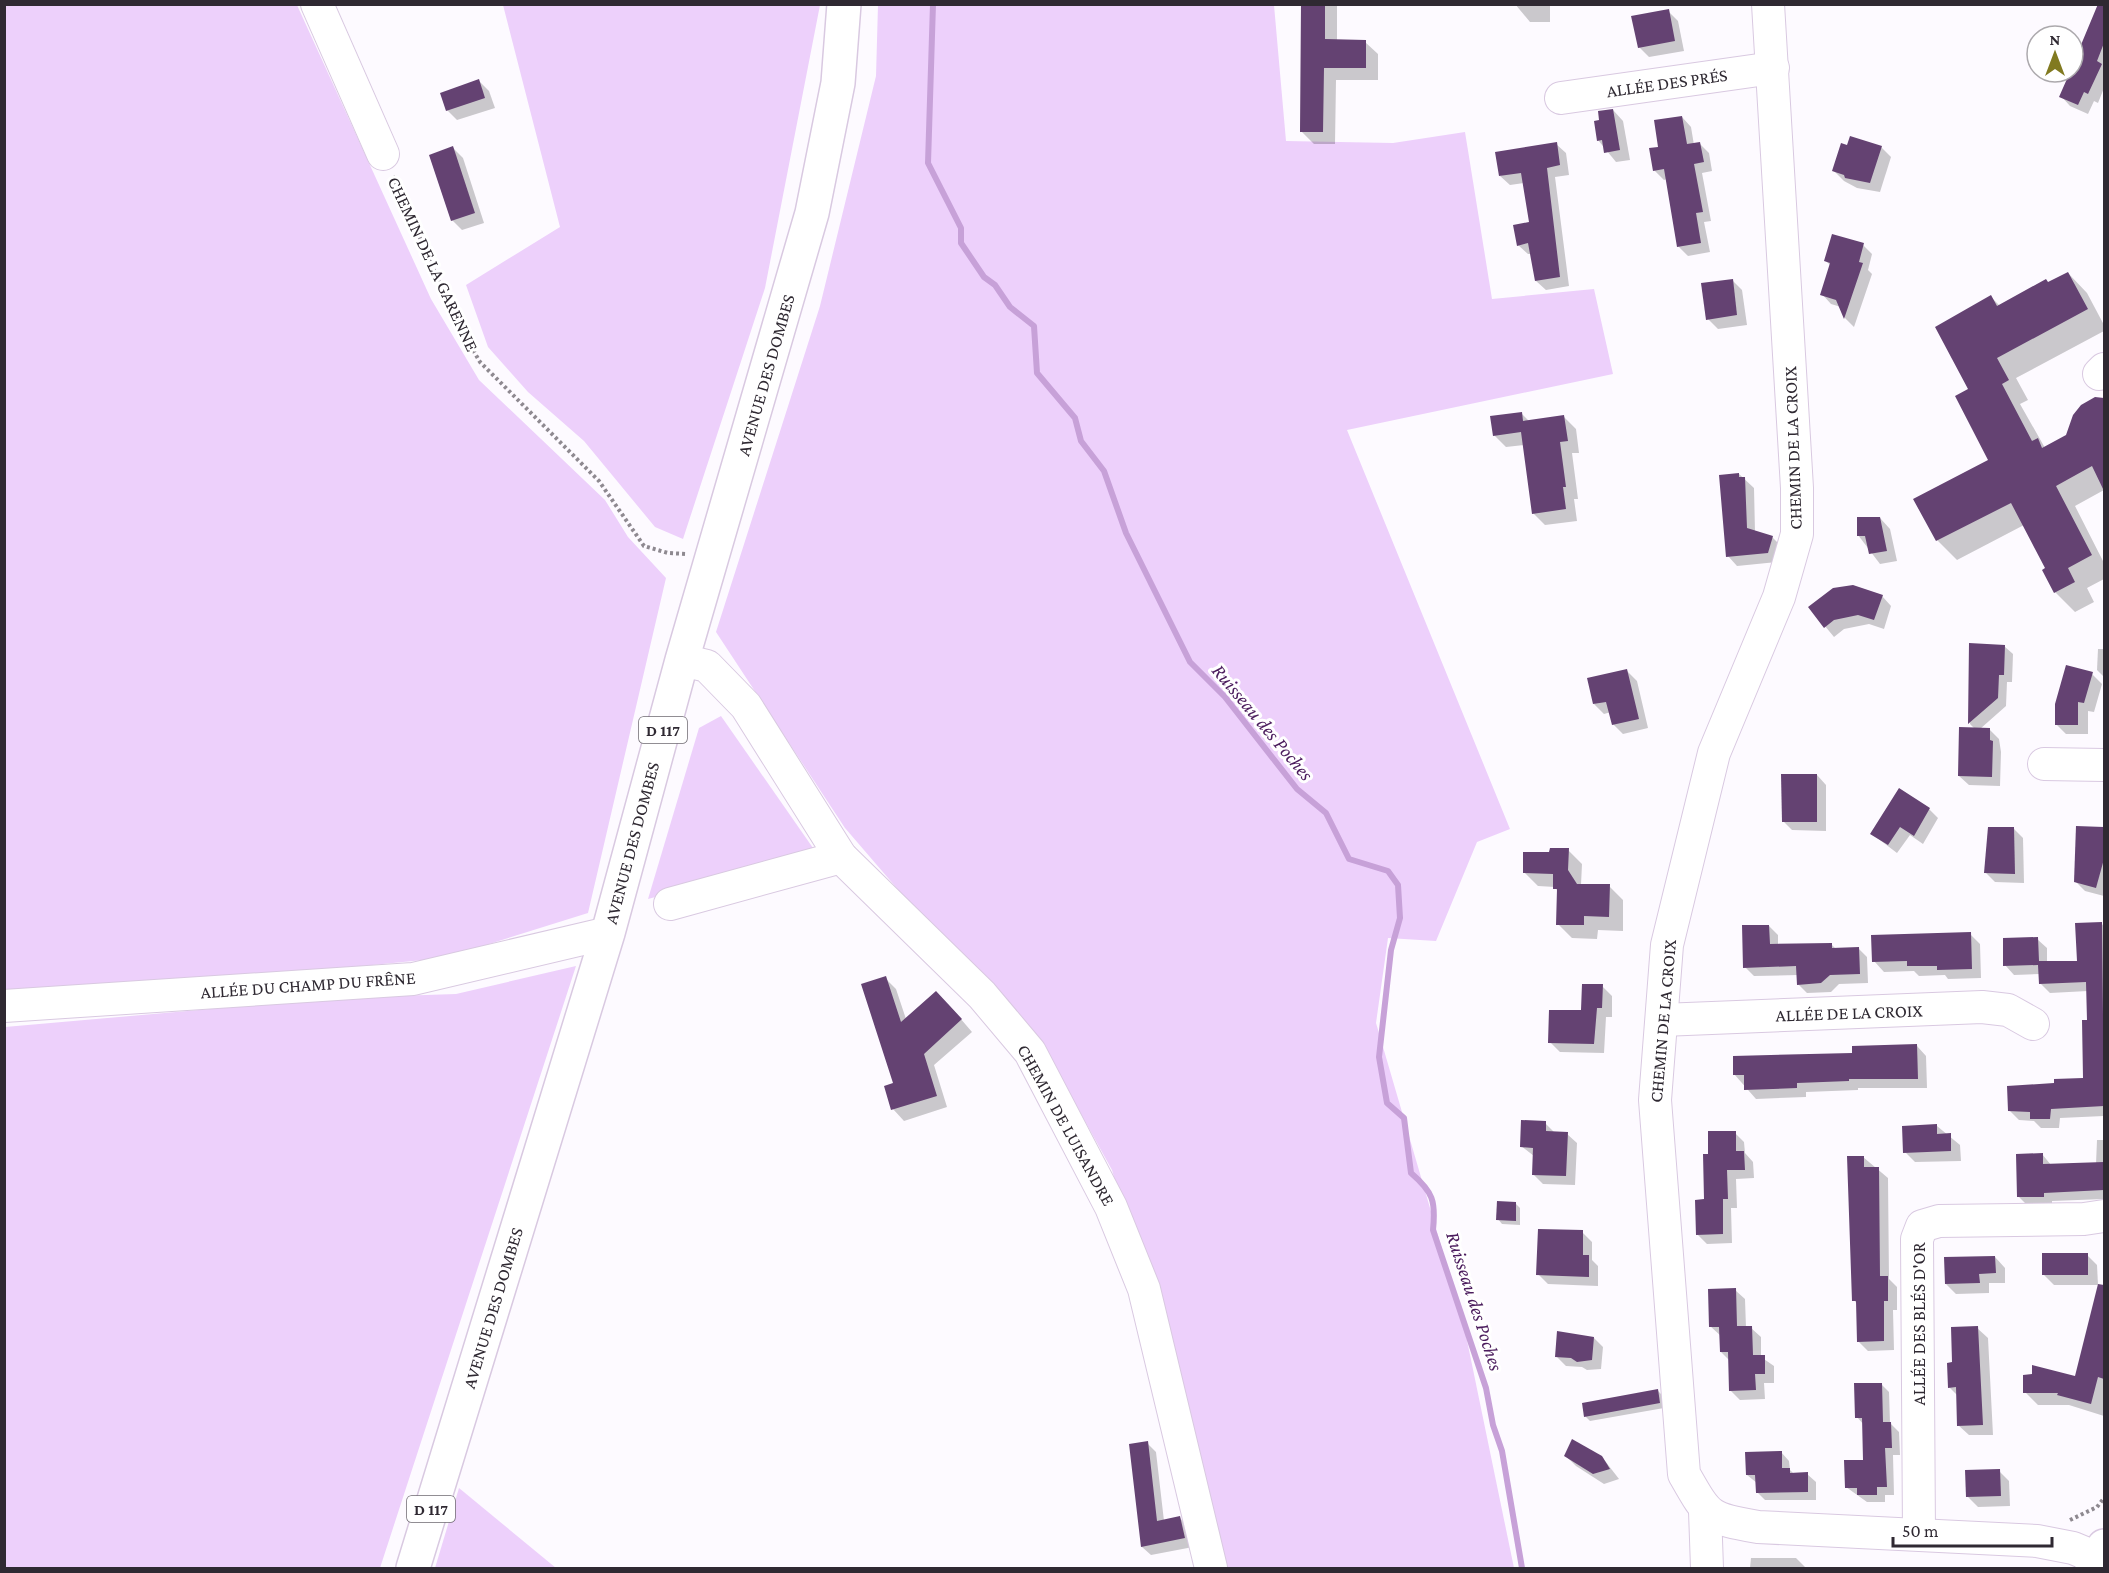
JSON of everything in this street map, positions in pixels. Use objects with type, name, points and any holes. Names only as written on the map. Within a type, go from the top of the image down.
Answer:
[{"type":"main road","name":"AVENUE DES DOMBES","points":[[413,1569],[608,933],[682,660],[812,213],[838,83],[844,4]]},
{"type":"street","name":"CHEMIN DE LA GARENNE","points":[[317,4],[383,154]]},
{"type":"street","name":"CHEMIN DE LA CROIX","points":[[1705,1511],[1684,1474],[1655,1100],[1667,945],[1714,753],[1779,597],[1797,534],[1797,488],[1768,4]]},
{"type":"street","name":"ALLÉE DES PRÉS","points":[[1561,98],[1773,68]]},
{"type":"street","name":"CHEMIN DE LUISANDRE","points":[[682,660],[707,666],[746,706],[841,857],[982,995],[1030,1052],[1111,1207],[1144,1288],[1211,1569]]},
{"type":"street","points":[[2044,764],[2104,765]]},
{"type":"street","points":[[670,904],[841,857]]},
{"type":"street","name":"ALLÉE DU CHAMP DU FRÊNE","points":[[4,1006],[413,979],[608,933]]},
{"type":"street","name":"ALLÉE DE LA CROIX","points":[[1662,1020],[1983,1007],[2008,1010],[2033,1024]]},
{"type":"street","name":"ALLÉE DES BLÉS D'OR","points":[[1919,1534],[1917,1239],[1922,1226],[1939,1221],[2084,1219],[2104,1216]]},
{"type":"street","points":[[1707,1569],[1705,1511],[1729,1521],[1758,1527],[2037,1541],[2073,1548],[2098,1558]]},
{"type":"path","name":"CHEMIN DE LA GARENNE","points":[[383,154],[456,321],[480,362],[598,481],[644,546],[668,553],[714,556]]},
{"type":"shaded area","points":[[5,5],[297,5],[431,299],[479,380],[605,500],[628,537],[666,578],[588,913],[444,958],[186,983],[5,994]]},
{"type":"shaded area","points":[[503,5],[820,5],[765,288],[683,539],[655,527],[584,441],[528,392],[488,347],[466,285],[560,227]]},
{"type":"shaded area","points":[[878,5],[1274,5],[1286,141],[1393,143],[1465,132],[1492,299],[1594,289],[1613,374],[1347,430],[1510,829],[1477,842],[1436,941],[1388,938],[1376,1023],[1463,1321],[1514,1568],[1214,1568],[1145,1284],[1112,1170],[1045,1049],[913,907],[845,828],[716,632],[820,306],[876,76]]},
{"type":"shaded area","points":[[721,716],[813,848],[773,865],[648,899],[699,728]]},
{"type":"shaded area","points":[[576,966],[380,1568],[5,1568],[5,1027],[335,998],[456,994]]},
{"type":"shaded area","points":[[459,1488],[556,1568],[435,1568]]},
{"type":"building","points":[[1301,4],[1325,4],[1325,39],[1366,40],[1366,68],[1324,68],[1323,132],[1300,132]]},
{"type":"building","points":[[2098,4],[2104,4],[2104,43],[2097,61],[2102,64],[2088,94],[2084,92],[2078,105],[2059,97],[2065,84],[2085,84],[2085,35]]},
{"type":"building","points":[[1669,9],[1675,41],[1638,48],[1631,16]]},
{"type":"building","points":[[479,79],[485,98],[446,111],[440,93]]},
{"type":"building","points":[[1613,109],[1620,150],[1604,153],[1602,140],[1597,141],[1594,121],[1599,120],[1598,111]]},
{"type":"building","points":[[1682,116],[1687,144],[1700,142],[1704,162],[1694,164],[1703,212],[1696,213],[1701,243],[1677,247],[1664,169],[1653,171],[1649,148],[1658,147],[1654,120]]},
{"type":"building","points":[[1850,136],[1882,146],[1870,183],[1845,178],[1844,175],[1832,171],[1841,143],[1847,145]]},
{"type":"building","points":[[1557,142],[1560,165],[1547,168],[1560,277],[1535,281],[1528,243],[1517,246],[1513,225],[1529,222],[1521,173],[1499,176],[1495,152]]},
{"type":"building","points":[[453,146],[475,213],[451,221],[429,155]]},
{"type":"building","points":[[1832,234],[1864,243],[1859,262],[1863,263],[1844,319],[1836,300],[1820,295],[1830,263],[1824,261]]},
{"type":"building","points":[[2068,272],[2088,309],[1997,358],[2009,380],[2002,384],[2032,441],[2038,438],[2042,448],[2066,435],[2073,415],[2081,405],[2095,397],[2104,398],[2104,491],[2092,466],[2056,486],[2092,555],[2068,568],[2075,582],[2054,593],[2042,570],[2045,568],[2011,503],[1936,541],[1913,499],[1988,460],[1955,396],[1968,389],[1935,327],[1991,295],[1997,306],[2046,279],[2048,282]]},
{"type":"building","points":[[1733,279],[1737,315],[1706,320],[1701,283]]},
{"type":"building","points":[[1522,412],[1523,421],[1564,415],[1568,441],[1560,442],[1566,487],[1563,487],[1566,509],[1532,514],[1521,432],[1493,436],[1490,416]]},
{"type":"building","points":[[1739,473],[1739,477],[1745,477],[1747,528],[1773,536],[1768,553],[1726,557],[1719,475]]},
{"type":"building","points":[[1857,517],[1880,517],[1887,551],[1869,554],[1865,536],[1857,536]]},
{"type":"building","points":[[1853,585],[1883,595],[1874,620],[1858,615],[1834,620],[1824,628],[1808,607],[1833,588]]},
{"type":"building","points":[[1969,643],[2005,645],[2004,675],[1999,675],[1998,698],[1968,724]]},
{"type":"building","points":[[2066,665],[2093,672],[2084,703],[2078,702],[2078,725],[2055,725],[2055,704]]},
{"type":"building","points":[[1627,669],[1639,719],[1612,725],[1606,702],[1593,704],[1587,678]]},
{"type":"building","points":[[1959,727],[1990,728],[1990,740],[1993,741],[1992,777],[1958,776]]},
{"type":"building","points":[[1781,774],[1817,774],[1817,822],[1782,822]]},
{"type":"building","points":[[1899,788],[1930,808],[1914,836],[1900,827],[1888,845],[1870,834]]},
{"type":"building","points":[[2076,826],[2104,827],[2104,859],[2096,888],[2074,882]]},
{"type":"building","points":[[1988,827],[2014,827],[2015,874],[1984,873]]},
{"type":"building","points":[[1550,848],[1569,848],[1568,870],[1577,884],[1610,884],[1609,917],[1584,916],[1584,925],[1556,925],[1557,889],[1553,889],[1553,874],[1523,873],[1523,852],[1549,852]]},
{"type":"building","points":[[2102,922],[2104,1106],[2051,1109],[2050,1119],[2030,1119],[2030,1112],[2008,1111],[2007,1086],[2054,1083],[2054,1079],[2083,1078],[2082,1020],[2087,1020],[2086,982],[2039,984],[2038,965],[2003,966],[2003,938],[2038,937],[2039,961],[2077,961],[2075,923]]},
{"type":"building","points":[[1742,925],[1769,925],[1770,944],[1832,943],[1832,948],[1859,947],[1860,974],[1830,975],[1821,983],[1797,985],[1796,966],[1743,968]]},
{"type":"building","points":[[1971,932],[1972,969],[1937,970],[1937,966],[1907,966],[1907,961],[1872,962],[1871,935]]},
{"type":"building","points":[[886,976],[901,1022],[936,991],[962,1019],[924,1054],[937,1096],[891,1110],[884,1086],[893,1083],[861,984]]},
{"type":"building","points":[[1582,984],[1603,984],[1602,1008],[1597,1008],[1594,1044],[1548,1043],[1549,1010],[1581,1010]]},
{"type":"building","points":[[1917,1044],[1918,1079],[1849,1079],[1849,1081],[1797,1083],[1797,1088],[1744,1090],[1744,1075],[1733,1075],[1733,1056],[1852,1053],[1852,1046]]},
{"type":"building","points":[[1521,1120],[1546,1121],[1546,1131],[1568,1132],[1566,1176],[1532,1175],[1533,1148],[1520,1147]]},
{"type":"building","points":[[1937,1124],[1937,1134],[1951,1133],[1951,1151],[1903,1153],[1902,1126]]},
{"type":"building","points":[[1708,1131],[1736,1131],[1736,1151],[1744,1151],[1745,1170],[1727,1170],[1728,1199],[1723,1199],[1723,1234],[1696,1235],[1695,1200],[1704,1199],[1703,1154],[1708,1154]]},
{"type":"building","points":[[2043,1153],[2043,1164],[2104,1162],[2104,1190],[2044,1193],[2044,1197],[2017,1197],[2016,1154]]},
{"type":"building","points":[[1847,1156],[1864,1156],[1864,1167],[1879,1167],[1880,1276],[1888,1276],[1888,1301],[1884,1301],[1884,1341],[1857,1342],[1856,1301],[1852,1301]]},
{"type":"building","points":[[1497,1201],[1516,1202],[1516,1221],[1496,1220]]},
{"type":"building","points":[[1538,1229],[1583,1230],[1583,1255],[1589,1255],[1589,1277],[1536,1275]]},
{"type":"building","points":[[2042,1253],[2088,1253],[2088,1275],[2042,1275]]},
{"type":"building","points":[[1995,1256],[1996,1273],[1979,1274],[1980,1283],[1945,1284],[1944,1257]]},
{"type":"building","points":[[2098,1284],[2104,1285],[2104,1379],[2098,1377],[2091,1404],[2057,1395],[2058,1393],[2023,1393],[2023,1375],[2032,1374],[2032,1365],[2075,1376]]},
{"type":"building","points":[[1736,1288],[1737,1326],[1752,1326],[1753,1355],[1765,1355],[1765,1374],[1755,1374],[1756,1390],[1729,1391],[1728,1352],[1720,1352],[1719,1327],[1709,1327],[1708,1289]]},
{"type":"building","points":[[1978,1326],[1983,1425],[1957,1426],[1956,1387],[1948,1388],[1947,1363],[1952,1362],[1951,1327]]},
{"type":"building","points":[[1557,1331],[1594,1337],[1592,1360],[1577,1362],[1571,1358],[1555,1357]]},
{"type":"building","points":[[1854,1383],[1882,1383],[1883,1422],[1891,1422],[1892,1448],[1885,1448],[1887,1487],[1877,1487],[1877,1495],[1857,1495],[1857,1488],[1845,1488],[1844,1460],[1863,1460],[1862,1418],[1855,1418]]},
{"type":"building","points":[[1658,1389],[1660,1403],[1584,1417],[1582,1403]]},
{"type":"building","points":[[1572,1439],[1602,1456],[1610,1469],[1593,1474],[1564,1456]]},
{"type":"building","points":[[1148,1441],[1157,1521],[1180,1516],[1185,1538],[1141,1547],[1129,1444]]},
{"type":"building","points":[[1782,1451],[1782,1468],[1790,1468],[1790,1473],[1808,1472],[1808,1492],[1756,1493],[1755,1475],[1746,1475],[1745,1452]]},
{"type":"building","points":[[2000,1469],[2001,1496],[1966,1497],[1965,1470]]},
{"type":"waterway","name":"Ruisseau des Poches","points":[[933,4],[928,163],[961,228],[961,243],[984,277],[995,285],[1010,307],[1034,326],[1037,373],[1075,418],[1081,441],[1104,471],[1126,533],[1190,662],[1225,697],[1297,789],[1326,813],[1349,859],[1388,871],[1398,885],[1400,918],[1391,950],[1379,1057],[1387,1103],[1404,1118],[1411,1173],[1424,1186],[1433,1204],[1433,1230],[1486,1388],[1493,1425],[1502,1451],[1522,1568]]}]
